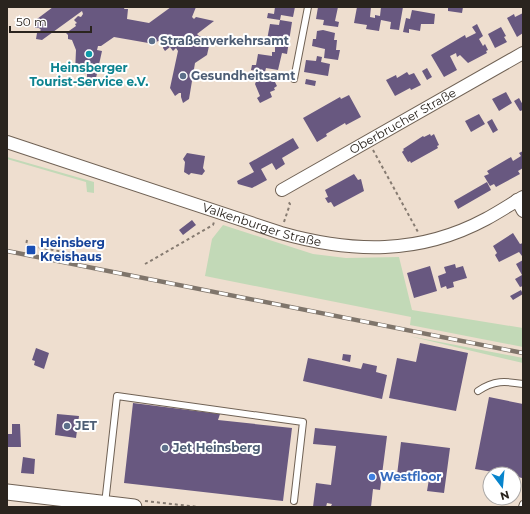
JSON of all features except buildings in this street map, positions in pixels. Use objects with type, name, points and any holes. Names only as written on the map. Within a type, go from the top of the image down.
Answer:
[{"type":"street","name":"Oberbrucher Straße","points":[[282,190],[523,53]]},
{"type":"street","name":"Valkenburger Straße","points":[[7,142],[281,233],[314,242],[350,248],[387,248],[424,242],[454,233],[485,219],[520,199],[523,211]]},
{"type":"street","points":[[7,492],[134,507]]},
{"type":"lane","points":[[294,80],[308,7]]},
{"type":"lane","points":[[478,391],[487,385],[498,381],[523,384]]},
{"type":"lane","points":[[105,504],[117,396],[303,422],[294,501]]},
{"type":"path","points":[[368,141],[424,242]]},
{"type":"path","points":[[281,233],[290,204],[282,190]]},
{"type":"path","points":[[145,264],[213,225],[218,212]]},
{"type":"path","points":[[27,240],[26,245],[45,249],[91,257],[93,252]]},
{"type":"green space","points":[[7,157],[94,182],[94,193],[87,192],[86,182],[7,159]]},
{"type":"green space","points":[[223,225],[313,254],[346,258],[399,257],[412,310],[523,328],[523,347],[410,325],[411,317],[205,276],[212,239]]},
{"type":"green space","points":[[409,336],[523,358],[523,363]]},
{"type":"railway","points":[[7,251],[523,353]]},
{"type":"place","name":"Straßenverkehrsamt","points":[[152,41]]},
{"type":"place","name":"Heinsberger Tourist-Service e.V.","points":[[89,54]]},
{"type":"place","name":"Gesundheitsamt","points":[[183,76]]},
{"type":"place","name":"Heinsberg Kreishaus","points":[[31,250]]},
{"type":"place","name":"JET","points":[[67,426]]},
{"type":"place","name":"Jet Heinsberg","points":[[165,448]]},
{"type":"place","name":"Westfloor","points":[[372,477]]}]
